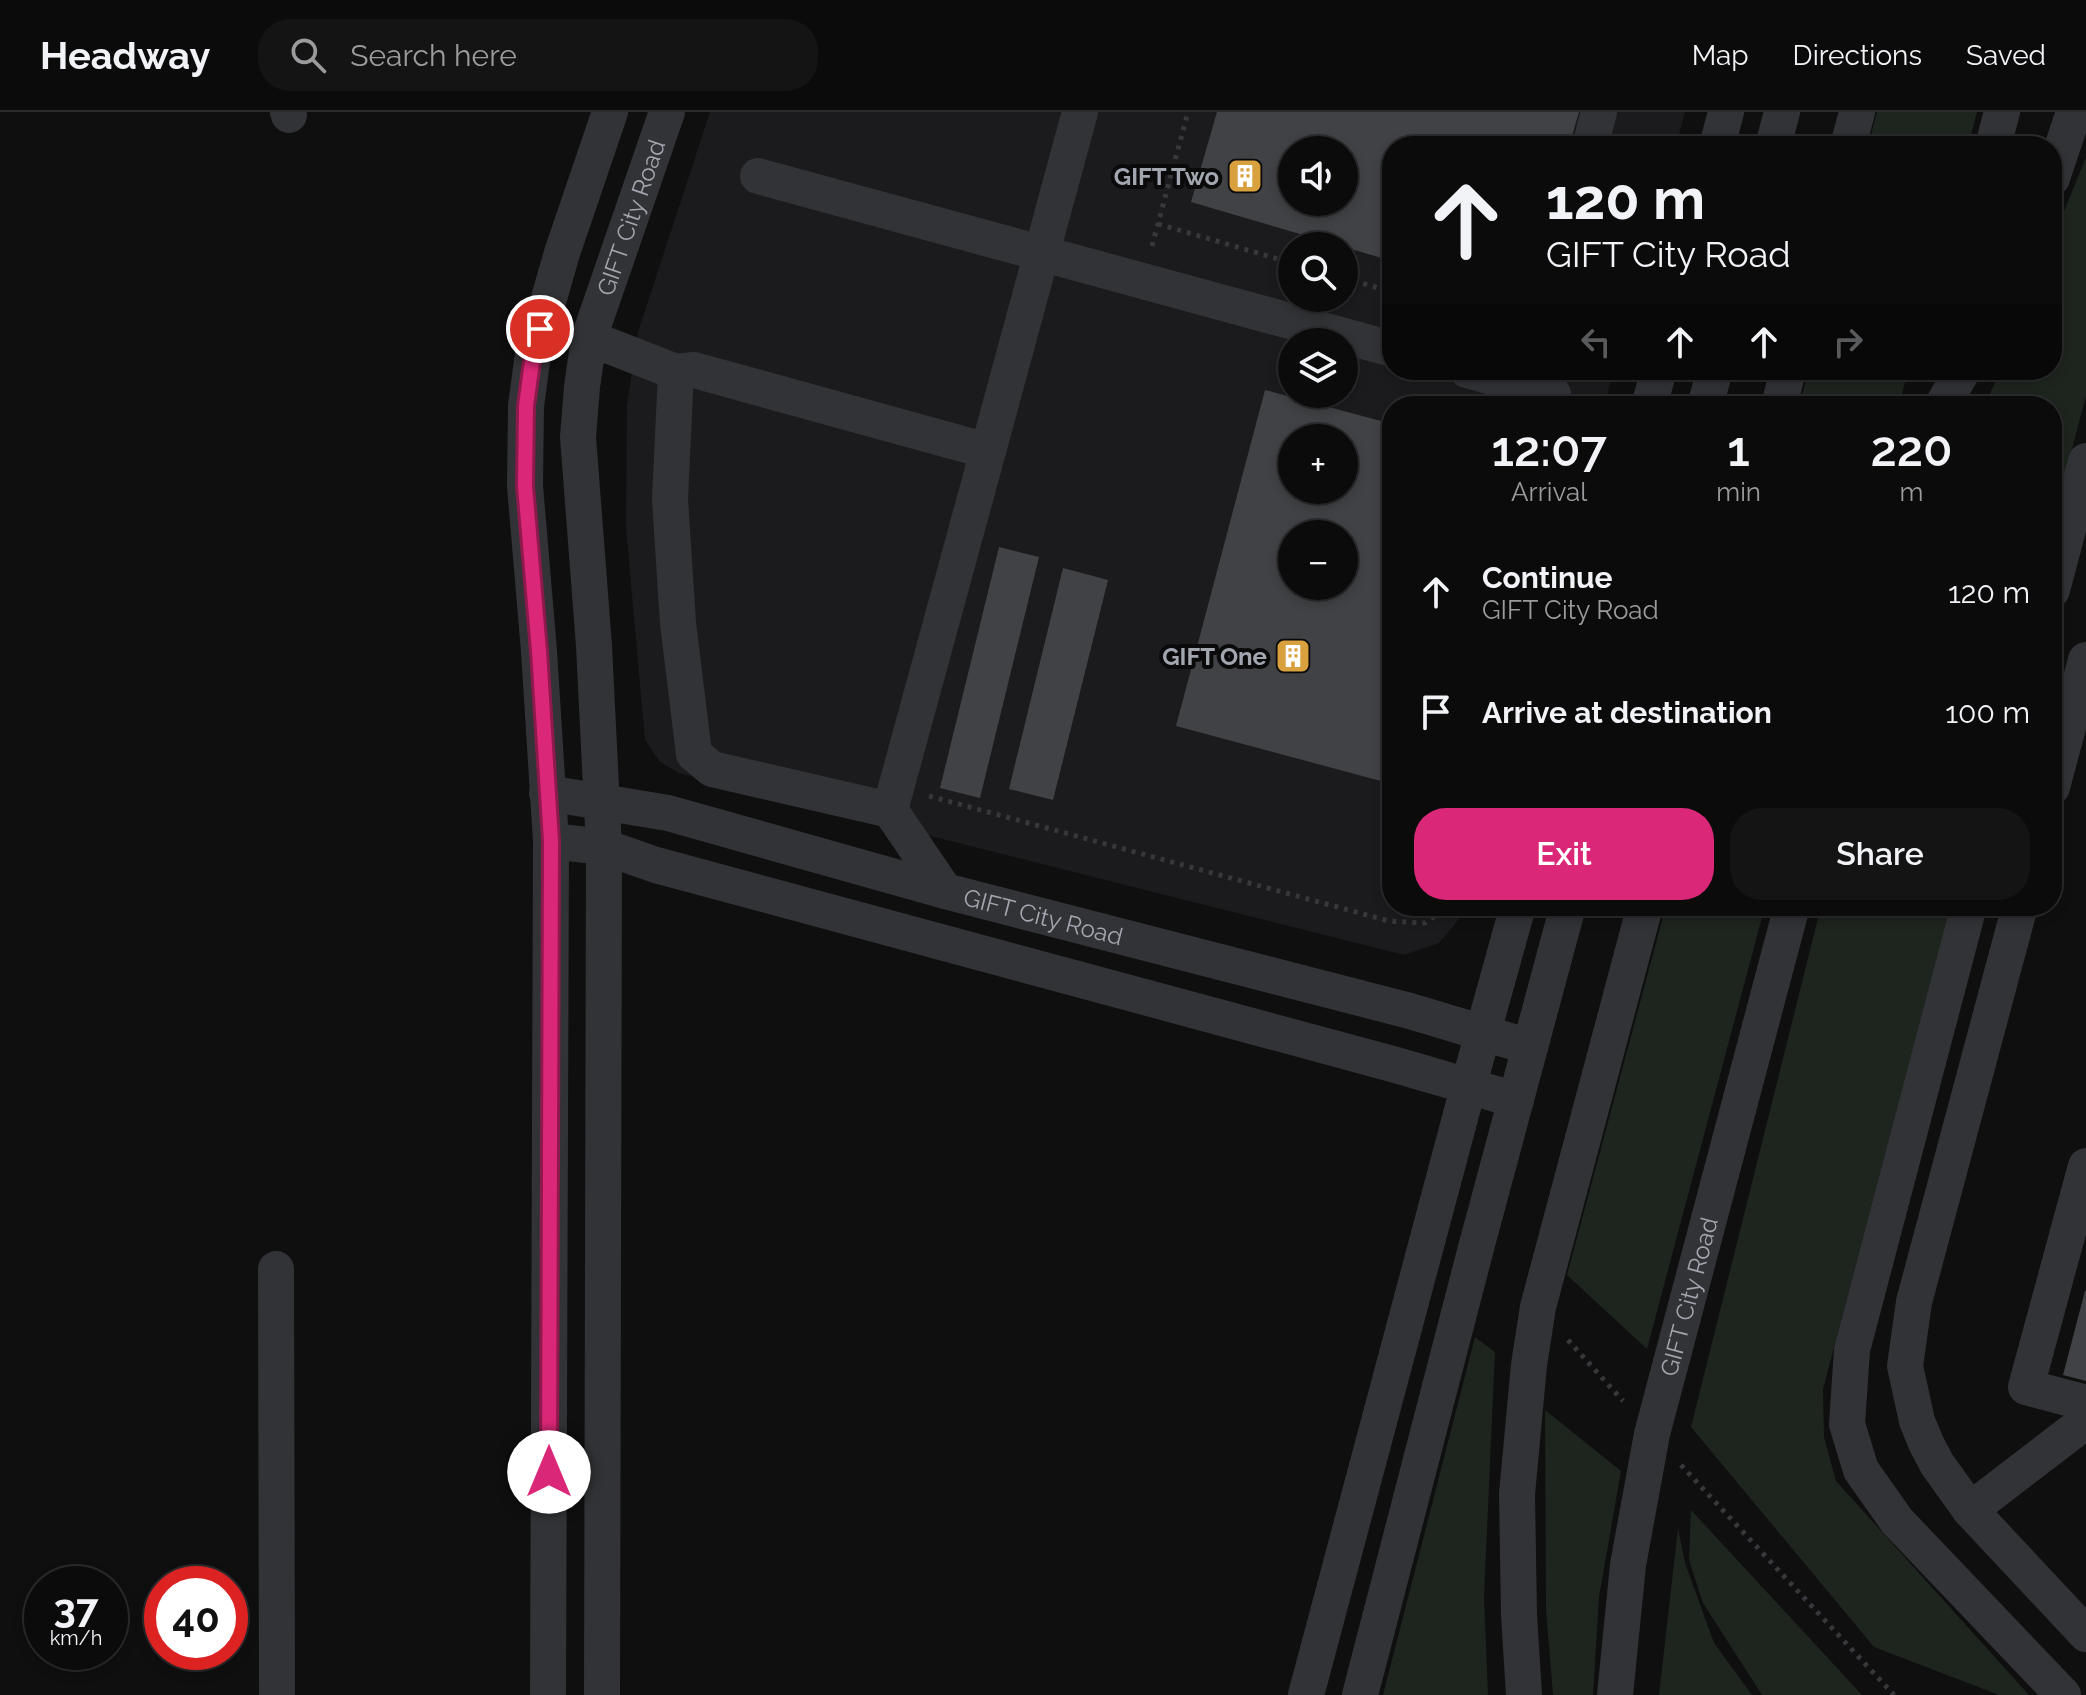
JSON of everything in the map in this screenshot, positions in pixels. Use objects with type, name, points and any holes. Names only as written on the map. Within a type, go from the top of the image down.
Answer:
[{"type":"street","points":[[548,1695],[551,841],[525,486],[526,406],[533,354],[557,267],[610,112]]},
{"type":"street","name":"GIFT City Road","points":[[604,847],[594,646],[578,437],[582,387],[589,338],[667,112]]},
{"type":"street","points":[[945,891],[894,799],[1080,112]]},
{"type":"street","points":[[1593,136],[1599,112]]},
{"type":"street","points":[[1720,136],[1726,112]]},
{"type":"street","points":[[1776,136],[1782,112]]},
{"type":"street","points":[[1851,136],[1857,112]]},
{"type":"street","points":[[1996,136],[2002,112]]},
{"type":"street","points":[[2062,148],[2074,112]]},
{"type":"street","points":[[758,176],[1382,346]]},
{"type":"street","points":[[589,338],[676,372],[694,370],[988,451]]},
{"type":"street","points":[[676,372],[670,499],[678,623],[694,754],[712,769],[894,799]]},
{"type":"street","points":[[1508,380],[1550,390]]},
{"type":"street","points":[[2062,560],[2081,503],[2086,461]]},
{"type":"street","points":[[2062,750],[2086,660]]},
{"type":"street","name":"GIFT City Road","points":[[547,793],[668,813],[945,891],[1410,1011],[1530,1047]]},
{"type":"street","name":"GIFT City Road","points":[[551,841],[604,847],[656,865],[1516,1100]]},
{"type":"street","points":[[602,1695],[604,847]]},
{"type":"street","points":[[1306,1695],[1515,916]]},
{"type":"street","points":[[1360,1695],[1565,916]]},
{"type":"street","points":[[1524,1695],[1517,1494],[1529,1365],[1538,1307],[1642,916]]},
{"type":"street","name":"GIFT City Road","points":[[1615,1695],[1628,1565],[1652,1434],[1789,916]]},
{"type":"street","points":[[1966,916],[1852,1350],[1847,1424],[1861,1470],[1897,1521],[2063,1695]]},
{"type":"street","points":[[2017,916],[1914,1302],[1905,1366],[1917,1421],[1937,1464],[1970,1510],[2086,1634]]},
{"type":"street","points":[[2086,1166],[2026,1387],[2086,1403]]},
{"type":"street","points":[[276,1269],[277,1695]]},
{"type":"street","points":[[1970,1510],[2086,1421]]},
{"type":"path","points":[[1142,281],[1188,112]]},
{"type":"path","points":[[1158,224],[1278,259]]},
{"type":"path","points":[[1358,282],[1382,289]]},
{"type":"path","points":[[894,799],[1389,921],[1425,923],[1435,916]]},
{"type":"shaded area","points":[[710,112],[1685,112],[1679,136],[1382,136],[1382,380],[1611,380],[1607,396],[1382,396],[1382,916],[1462,916],[1439,943],[1404,955],[679,773],[660,762],[645,740],[626,528],[627,405],[638,332]]},
{"type":"shaded area","points":[[1877,112],[1977,112],[1971,136],[1871,136]]},
{"type":"shaded area","points":[[2086,157],[2086,396],[2062,486],[2062,396],[1989,396],[1996,380],[2062,380],[2062,216]]},
{"type":"shaded area","points":[[1806,380],[1906,380],[1902,396],[1802,396]]},
{"type":"shaded area","points":[[1663,916],[1762,916],[1647,1349],[1567,1275]]},
{"type":"shaded area","points":[[1819,916],[1948,916],[1823,1389],[1824,1437],[1836,1481],[2029,1695],[1999,1695],[1874,1647],[1691,1427]]},
{"type":"shaded area","points":[[1475,1337],[1495,1352],[1484,1597],[1488,1695],[1383,1695]]},
{"type":"shaded area","points":[[1545,1410],[1621,1471],[1599,1597],[1593,1695],[1553,1695],[1546,1610]]},
{"type":"shaded area","points":[[1691,1510],[1862,1695],[1762,1695],[1703,1603],[1689,1560]]},
{"type":"shaded area","points":[[1678,1528],[1685,1563],[1714,1643],[1752,1695],[1659,1695]]},
{"type":"building","name":"GIFT Two","points":[[1217,112],[1579,112],[1572,136],[1382,136],[1382,258],[1358,251],[1358,232],[1293,232],[1191,202]]},
{"type":"building","name":"GIFT One","points":[[1265,390],[1278,393],[1278,408],[1332,408],[1382,421],[1382,781],[1176,726]]},
{"type":"building","points":[[999,547],[1039,557],[980,798],[940,788]]},
{"type":"building","points":[[1063,568],[1108,580],[1053,800],[1009,789]]},
{"type":"building","points":[[2086,1291],[2086,1381],[2063,1375]]},
{"type":"place","name":"GIFT Two","points":[[1245,176]]},
{"type":"place","name":"GIFT One","points":[[1293,656]]},
{"type":"route","points":[[540,329],[533,354],[526,406],[525,486],[551,841],[549,1472]]}]
